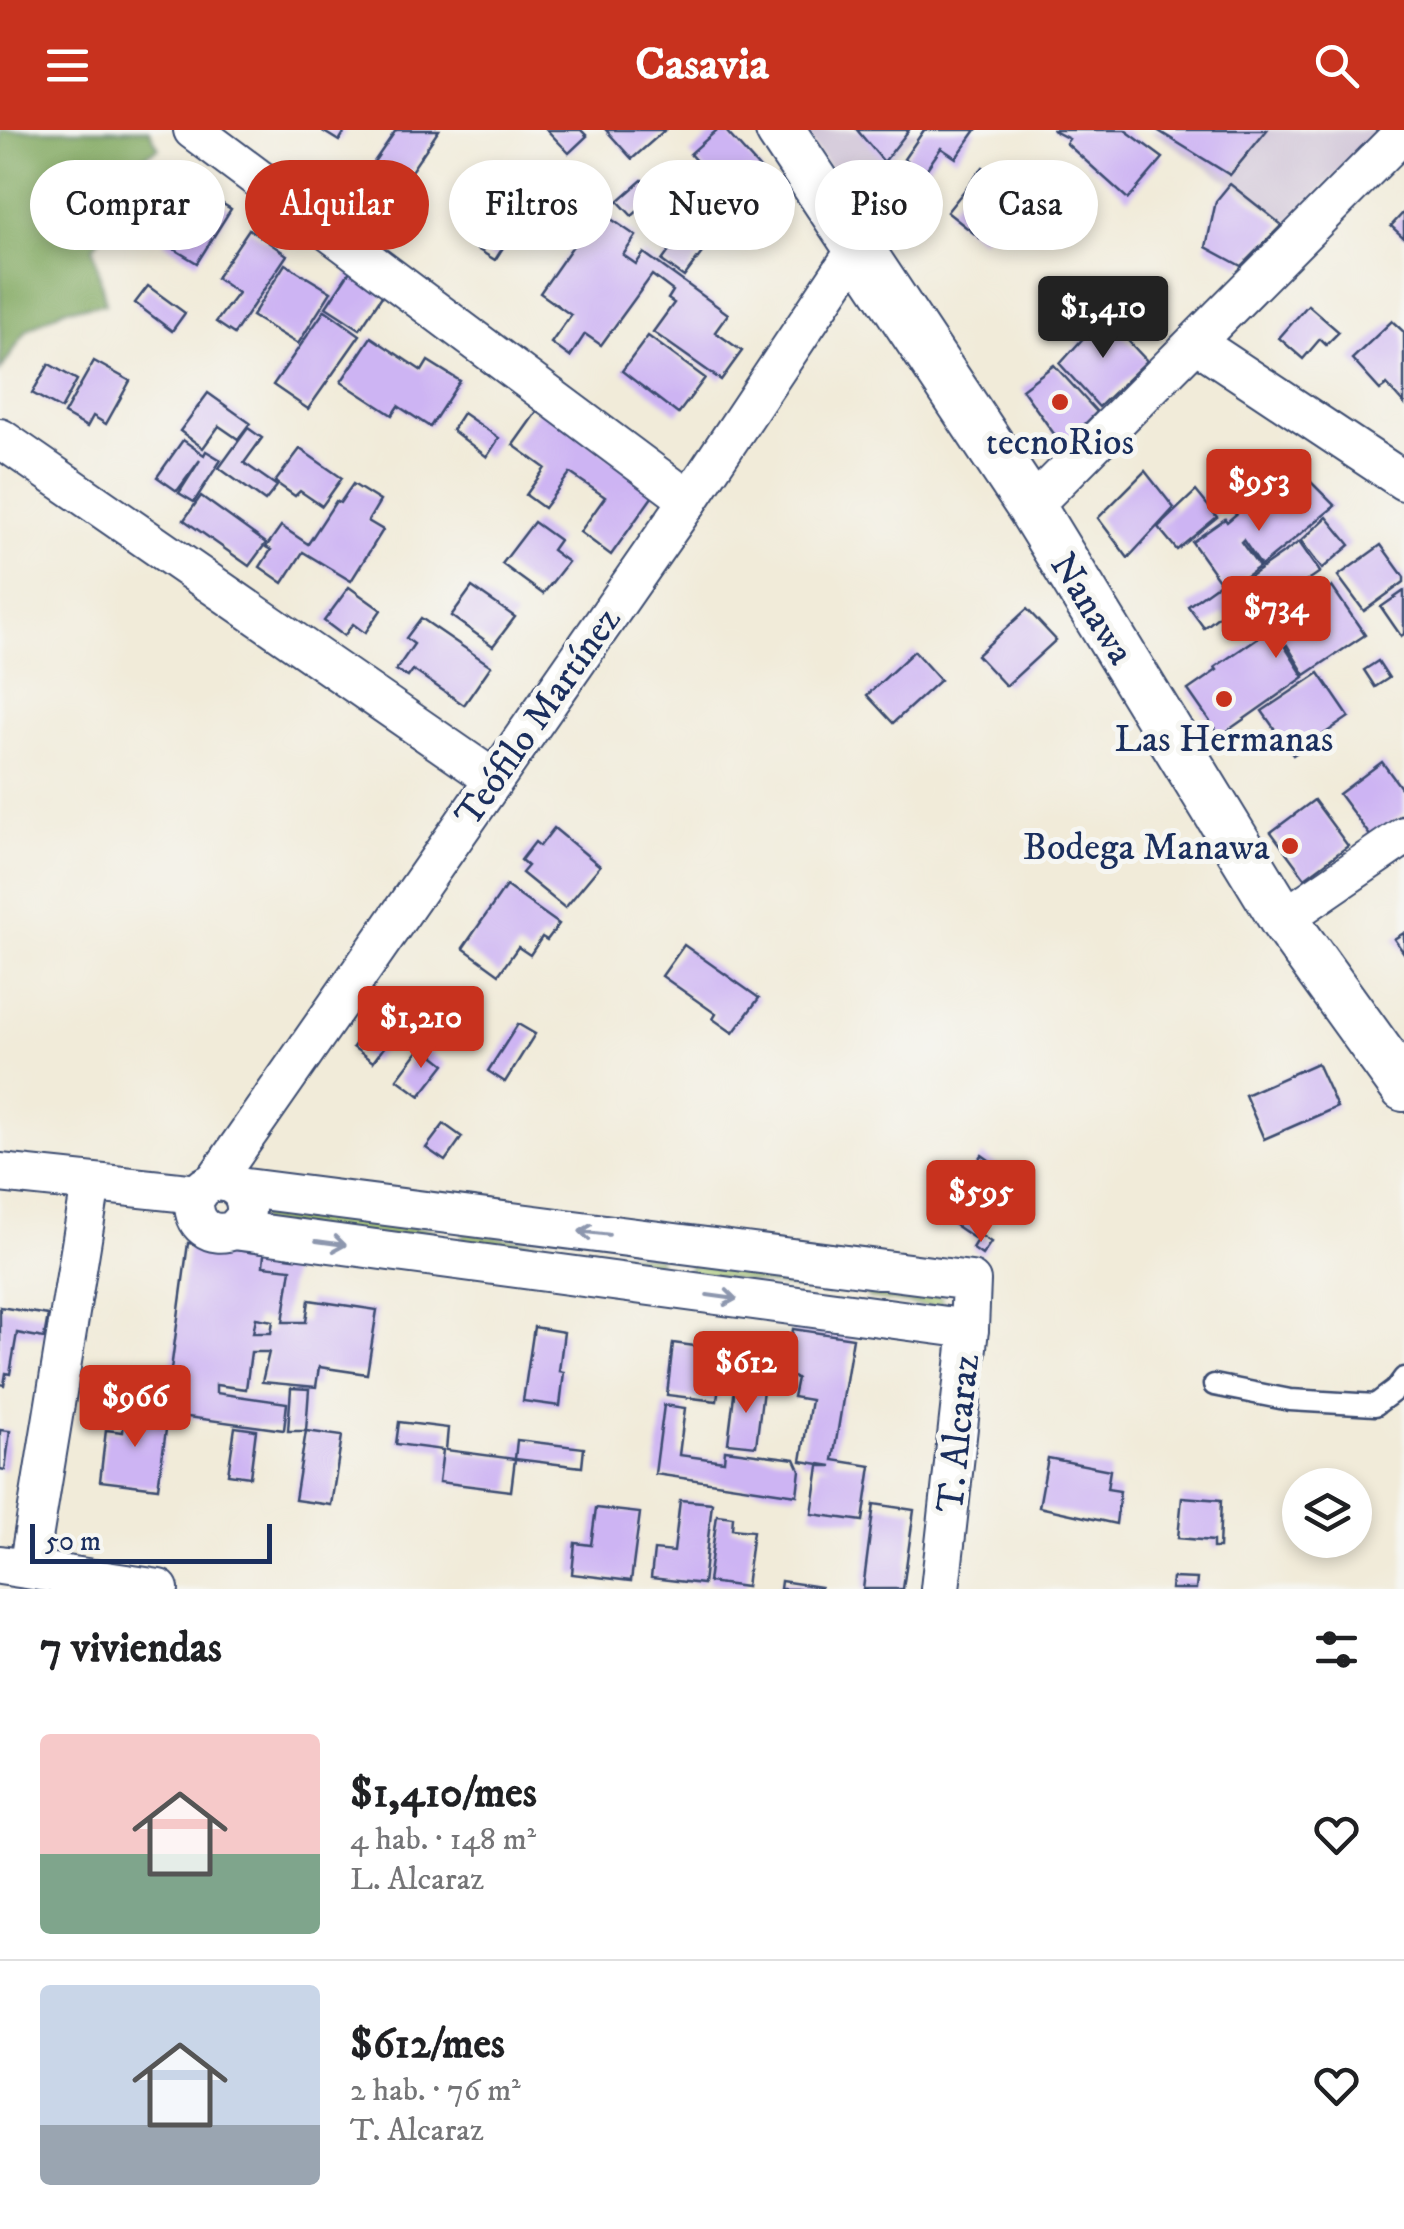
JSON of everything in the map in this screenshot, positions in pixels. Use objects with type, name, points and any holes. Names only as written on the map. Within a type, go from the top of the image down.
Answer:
[{"type":"street","points":[[193,130],[689,500]]},
{"type":"street","name":"Nanawa","points":[[780,130],[815,183]]},
{"type":"street","points":[[1031,507],[1404,132]]},
{"type":"street","name":"Teófilo Martínez","points":[[217,1187],[492,778],[689,500],[857,250]]},
{"type":"street","name":"Nanawa","points":[[859,250],[1031,507],[1283,919],[1404,1087]]},
{"type":"street","points":[[1196,343],[1404,481]]},
{"type":"street","points":[[0,438],[492,778]]},
{"type":"street","points":[[1283,919],[1404,836]]},
{"type":"street","points":[[0,1173],[91,1184],[217,1187],[855,1266],[847,1314]]},
{"type":"street","points":[[91,1184],[14,1567],[144,1588]]},
{"type":"street","points":[[217,1187],[194,1210],[201,1226],[218,1234],[234,1230],[969,1329]]},
{"type":"street","points":[[672,1290],[679,1244]]},
{"type":"street","name":"T. Alcaraz","points":[[855,1266],[968,1280],[973,1284],[940,1589]]},
{"type":"lane","points":[[1214,1384],[1290,1400],[1375,1405],[1404,1378]]},
{"type":"shaded area","points":[[803,130],[920,130],[890,160],[823,160]]},
{"type":"shaded area","points":[[1150,130],[1382,130],[1289,222]]},
{"type":"green space","points":[[0,130],[149,130],[159,148],[137,160],[30,160],[30,250],[94,250],[106,304],[64,309],[27,330],[0,371]]},
{"type":"green space","points":[[260,1209],[433,1230],[436,1235],[434,1241],[261,1222]]},
{"type":"green space","points":[[466,1233],[658,1258],[658,1269],[463,1244]]},
{"type":"green space","points":[[690,1263],[833,1282],[834,1288],[828,1293],[690,1273]]},
{"type":"green space","points":[[867,1285],[939,1294],[943,1303],[938,1308],[869,1298],[864,1291]]},
{"type":"building","points":[[321,130],[346,130],[339,141]]},
{"type":"building","points":[[396,130],[439,130],[419,160],[375,160]]},
{"type":"building","points":[[547,130],[581,130],[587,136],[569,153]]},
{"type":"building","points":[[606,130],[665,130],[632,159]]},
{"type":"building","points":[[717,130],[725,130],[752,160],[695,160],[690,154]]},
{"type":"building","points":[[857,130],[909,130],[886,160]]},
{"type":"building","points":[[924,130],[976,130],[956,158],[941,148],[933,160],[904,159]]},
{"type":"building","points":[[1052,130],[1125,130],[1163,158],[1128,199],[1098,172],[1098,160],[1085,160],[1066,143],[1069,139]]},
{"type":"building","points":[[1157,130],[1267,130],[1230,175]]},
{"type":"building","points":[[1230,184],[1282,225],[1241,266],[1206,247],[1216,201]]},
{"type":"building","points":[[633,188],[633,215],[632,216],[618,201]]},
{"type":"building","points":[[963,192],[963,225],[947,212]]},
{"type":"building","points":[[1404,212],[1404,238],[1391,226]]},
{"type":"building","points":[[613,220],[633,234],[623,255],[636,264],[644,253],[728,314],[715,332],[742,351],[721,380],[653,332],[674,303],[668,299],[673,291],[652,275],[601,345],[585,334],[570,357],[551,343],[571,315],[540,293],[570,250],[613,250]]},
{"type":"building","points":[[245,235],[245,250],[280,250],[287,255],[234,334],[216,322],[238,293],[216,278]]},
{"type":"building","points":[[176,250],[205,250],[197,263]]},
{"type":"building","points":[[479,250],[501,250],[495,260]]},
{"type":"building","points":[[670,250],[704,250],[684,277],[662,261]]},
{"type":"building","points":[[285,264],[331,292],[298,344],[252,316]]},
{"type":"building","points":[[354,265],[388,287],[360,329],[326,307]]},
{"type":"building","points":[[148,286],[185,313],[172,331],[135,303]]},
{"type":"building","points":[[1308,305],[1339,332],[1326,345],[1320,339],[1303,359],[1279,338]]},
{"type":"building","points":[[325,310],[360,335],[308,409],[273,385]]},
{"type":"building","points":[[1104,315],[1147,361],[1099,407],[1060,364]]},
{"type":"building","points":[[1392,321],[1404,332],[1404,404],[1387,385],[1380,390],[1352,359]]},
{"type":"building","points":[[648,336],[705,378],[678,414],[622,371]]},
{"type":"building","points":[[371,337],[422,371],[428,361],[460,381],[430,427],[398,406],[392,415],[341,382]]},
{"type":"building","points":[[94,361],[130,381],[106,424],[93,416],[87,427],[64,414]]},
{"type":"building","points":[[49,364],[77,380],[61,409],[32,393]]},
{"type":"building","points":[[1054,365],[1097,412],[1069,440],[1057,438],[1022,389]]},
{"type":"building","points":[[208,393],[250,423],[238,439],[219,426],[203,448],[180,431]]},
{"type":"building","points":[[540,407],[657,490],[611,555],[580,532],[605,497],[570,473],[544,508],[526,495],[545,468],[513,445]]},
{"type":"building","points":[[463,413],[499,438],[487,457],[452,430]]},
{"type":"building","points":[[248,428],[262,438],[244,463],[277,486],[265,501],[219,468]]},
{"type":"building","points":[[183,440],[204,455],[206,451],[221,460],[194,502],[179,493],[200,460],[177,491],[157,477]]},
{"type":"building","points":[[300,449],[342,478],[322,506],[300,491],[295,496],[275,482]]},
{"type":"building","points":[[1145,471],[1174,508],[1128,558],[1098,518]]},
{"type":"building","points":[[1310,481],[1335,506],[1261,566],[1243,540],[1259,567],[1226,590],[1192,542],[1225,519],[1227,522],[1259,495],[1274,513]]},
{"type":"building","points":[[353,484],[380,501],[368,521],[383,530],[351,581],[303,552],[283,583],[260,567],[271,550],[266,547],[281,526],[308,544],[336,501],[340,503]]},
{"type":"building","points":[[1196,491],[1217,517],[1177,550],[1158,527]]},
{"type":"building","points":[[201,496],[266,543],[249,566],[184,520]]},
{"type":"building","points":[[1327,517],[1350,545],[1322,569],[1301,541]]},
{"type":"building","points":[[534,522],[559,540],[552,550],[568,562],[543,594],[502,564]]},
{"type":"building","points":[[1299,542],[1320,572],[1235,631],[1223,613],[1204,628],[1188,606],[1219,584],[1226,593]]},
{"type":"building","points":[[1381,545],[1404,582],[1364,611],[1338,576]]},
{"type":"building","points":[[349,587],[381,610],[365,633],[353,624],[344,636],[324,621]]},
{"type":"building","points":[[472,587],[515,617],[493,646],[451,616]]},
{"type":"building","points":[[1332,587],[1365,635],[1305,675],[1287,645],[1304,677],[1220,736],[1188,690]]},
{"type":"building","points":[[1404,591],[1404,634],[1401,636],[1381,607]]},
{"type":"building","points":[[1027,609],[1056,640],[1006,686],[977,655]]},
{"type":"building","points":[[421,618],[491,666],[464,705],[413,670],[408,677],[396,670],[414,644],[406,638]]},
{"type":"building","points":[[914,651],[940,680],[893,723],[867,695]]},
{"type":"building","points":[[1378,661],[1389,678],[1375,687],[1364,670]]},
{"type":"building","points":[[1319,673],[1349,717],[1293,755],[1262,711]]},
{"type":"building","points":[[1382,762],[1404,792],[1404,813],[1371,837],[1339,794]]},
{"type":"building","points":[[1314,800],[1348,846],[1305,878],[1271,832]]},
{"type":"building","points":[[554,828],[600,866],[565,908],[522,873],[528,866],[521,860],[535,842],[540,846]]},
{"type":"building","points":[[506,886],[559,924],[547,940],[542,937],[530,955],[518,947],[499,974],[463,948]]},
{"type":"building","points":[[1404,933],[1404,953],[1394,939]]},
{"type":"building","points":[[684,945],[759,998],[733,1033],[713,1019],[716,1014],[662,976]]},
{"type":"building","points":[[518,1024],[535,1034],[505,1082],[488,1071]]},
{"type":"building","points":[[365,1030],[385,1046],[373,1062],[353,1047]]},
{"type":"building","points":[[422,1046],[445,1064],[420,1096],[397,1079]]},
{"type":"building","points":[[1317,1063],[1337,1107],[1264,1139],[1245,1095]]},
{"type":"building","points":[[444,1124],[462,1137],[445,1161],[426,1148]]},
{"type":"building","points":[[982,1155],[1016,1179],[974,1238],[940,1215]]},
{"type":"building","points":[[980,1235],[991,1242],[982,1255],[972,1248]]},
{"type":"building","points":[[188,1243],[264,1254],[263,1266],[291,1269],[283,1322],[306,1322],[309,1300],[377,1310],[367,1374],[319,1367],[316,1387],[262,1382],[269,1352],[251,1352],[246,1389],[216,1385],[216,1393],[287,1403],[284,1430],[165,1414]],"holes":[[[256,1318],[273,1321],[271,1333],[253,1333]]]},
{"type":"building","points":[[0,1307],[48,1315],[44,1338],[17,1333],[10,1374],[6,1373],[4,1385],[0,1384]]},
{"type":"building","points":[[534,1327],[564,1332],[560,1406],[523,1401]]},
{"type":"building","points":[[793,1329],[853,1338],[833,1460],[871,1466],[863,1521],[812,1514],[819,1466],[832,1466],[801,1461],[811,1400],[793,1397],[797,1378],[786,1376]]},
{"type":"building","points":[[673,1343],[724,1350],[717,1401],[667,1395]]},
{"type":"building","points":[[735,1387],[763,1390],[756,1446],[728,1443]]},
{"type":"building","points":[[291,1388],[309,1389],[306,1431],[288,1431]]},
{"type":"building","points":[[664,1405],[685,1408],[679,1455],[724,1461],[725,1450],[795,1459],[800,1470],[797,1495],[655,1474]]},
{"type":"building","points":[[125,1409],[168,1415],[158,1488],[100,1481],[106,1430],[123,1432]]},
{"type":"building","points":[[399,1422],[448,1428],[446,1450],[515,1459],[511,1491],[439,1482],[443,1450],[396,1444]]},
{"type":"building","points":[[235,1427],[256,1430],[250,1477],[228,1474]]},
{"type":"building","points":[[0,1430],[10,1431],[5,1470],[0,1469]]},
{"type":"building","points":[[306,1431],[342,1436],[331,1505],[295,1500]]},
{"type":"building","points":[[517,1440],[584,1448],[582,1467],[515,1459]]},
{"type":"building","points":[[1048,1458],[1110,1470],[1107,1489],[1120,1491],[1116,1524],[1039,1507]]},
{"type":"building","points":[[1182,1497],[1221,1500],[1219,1548],[1213,1548],[1213,1541],[1178,1538]]},
{"type":"building","points":[[680,1500],[712,1503],[703,1584],[651,1578],[654,1550],[674,1552]]},
{"type":"building","points":[[874,1504],[914,1510],[903,1589],[863,1589]]},
{"type":"building","points":[[596,1508],[640,1513],[631,1581],[572,1574],[575,1543],[591,1545]]},
{"type":"building","points":[[717,1515],[733,1517],[732,1529],[753,1531],[746,1587],[708,1582]]},
{"type":"building","points":[[1172,1578],[1197,1579],[1196,1589],[1171,1589]]},
{"type":"building","points":[[781,1581],[821,1587],[821,1589],[780,1589]]},
{"type":"place","name":"tecnoRios","points":[[1060,402]]},
{"type":"place","name":"Las Hermanas","points":[[1224,699]]},
{"type":"place","name":"Bodega Manawa","points":[[1290,846]]}]
